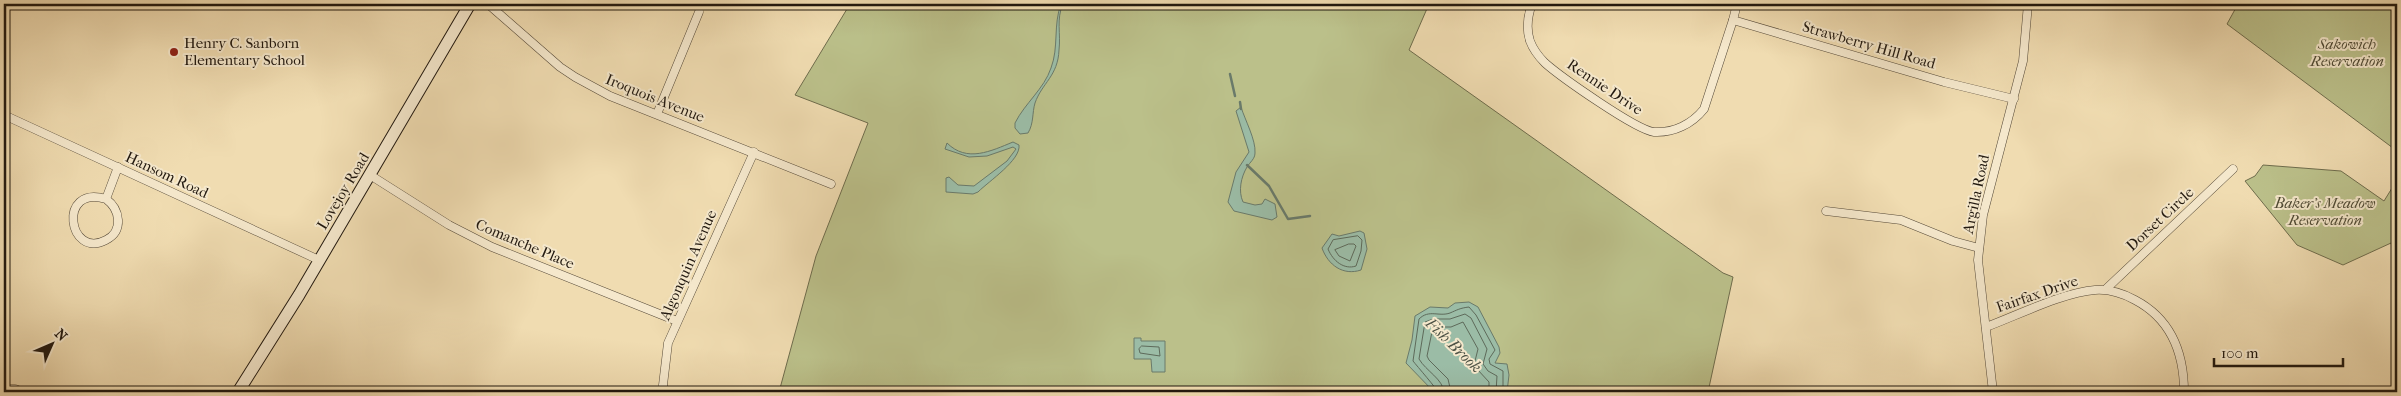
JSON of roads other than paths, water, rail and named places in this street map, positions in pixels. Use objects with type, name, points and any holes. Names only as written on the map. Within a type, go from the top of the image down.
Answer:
[{"type":"main road","name":"Lovejoy Road","points":[[238,392],[370,175],[470,4]]},
{"type":"street","name":"Iroquois Avenue","points":[[488,4],[575,77],[610,96],[831,184]]},
{"type":"street","name":"Rennie Drive","points":[[1532,4],[1528,30],[1530,40],[1540,57],[1617,114],[1644,130],[1654,132],[1685,126],[1704,109],[1733,20]]},
{"type":"street","points":[[1733,20],[1738,4]]},
{"type":"street","name":"Argilla Road","points":[[1993,392],[1978,260],[1979,248],[1983,215],[2014,99],[2026,44],[2028,4]]},
{"type":"street","points":[[657,114],[699,12]]},
{"type":"street","name":"Strawberry Hill Road","points":[[1733,20],[1944,82],[2014,99]]},
{"type":"street","name":"Hansom Road","points":[[5,117],[319,260]]},
{"type":"street","name":"Algonquin Avenue","points":[[665,392],[663,385],[668,343],[754,152]]},
{"type":"street","points":[[106,199],[118,167]]},
{"type":"street","name":"Dorset Circle","points":[[2106,289],[2233,169]]},
{"type":"street","name":"Comanche Place","points":[[370,175],[450,225],[492,247],[678,321]]},
{"type":"street","points":[[90,197],[106,199],[116,209],[118,216],[116,230],[106,240],[99,243],[84,240],[74,229],[72,221],[77,206],[90,197]]},
{"type":"street","points":[[1826,211],[1901,220],[1953,241],[1979,248]]},
{"type":"street","points":[[2106,289],[2142,304],[2157,315],[2168,327],[2180,355],[2184,392]]},
{"type":"street","name":"Fairfax Drive","points":[[1986,327],[2072,295],[2106,289]]},
{"type":"street","points":[[4,389],[15,389],[22,392]]},
{"type":"water","points":[[1061,4],[1063,4],[1060,15],[1056,66],[1035,103],[1028,133],[1020,134],[1015,128],[1015,123],[1044,83],[1051,68]]},
{"type":"water","points":[[1241,107],[1252,136],[1255,155],[1248,165],[1242,180],[1241,198],[1243,202],[1255,205],[1262,204],[1265,199],[1275,204],[1277,217],[1272,220],[1234,211],[1228,202],[1236,172],[1249,152],[1236,111]]},
{"type":"water","points":[[1013,142],[1019,145],[1015,157],[1010,164],[978,192],[973,194],[946,192],[946,178],[949,177],[958,185],[974,186],[1007,161],[1016,149],[1013,147],[987,156],[969,157],[945,149],[947,143],[963,153],[971,154],[988,152]]},
{"type":"water","points":[[1360,231],[1364,233],[1367,249],[1361,270],[1348,271],[1337,268],[1328,259],[1322,248],[1332,234],[1339,236]]},
{"type":"water","points":[[1469,302],[1478,307],[1499,347],[1500,353],[1495,363],[1507,364],[1509,375],[1507,392],[1434,392],[1406,363],[1412,340],[1415,316],[1430,307],[1448,308],[1455,303]]},
{"type":"water","points":[[1134,338],[1141,338],[1141,341],[1165,341],[1165,372],[1152,372],[1151,359],[1134,359]]},
{"type":"waterway","name":"Fish Brook","points":[[1230,74],[1235,96]]},
{"type":"waterway","name":"Fish Brook","points":[[1240,102],[1241,109]]},
{"type":"waterway","name":"Fish Brook","points":[[1247,165],[1269,186],[1288,219],[1310,216]]},
{"type":"place","name":"Henry C. Sanborn Elementary School","points":[[174,52]]},
{"type":"park label","name":"Sakowich Reservation","points":[[2347,52]]},
{"type":"park label","name":"Baker's Meadow Reservation","points":[[2325,212]]}]
